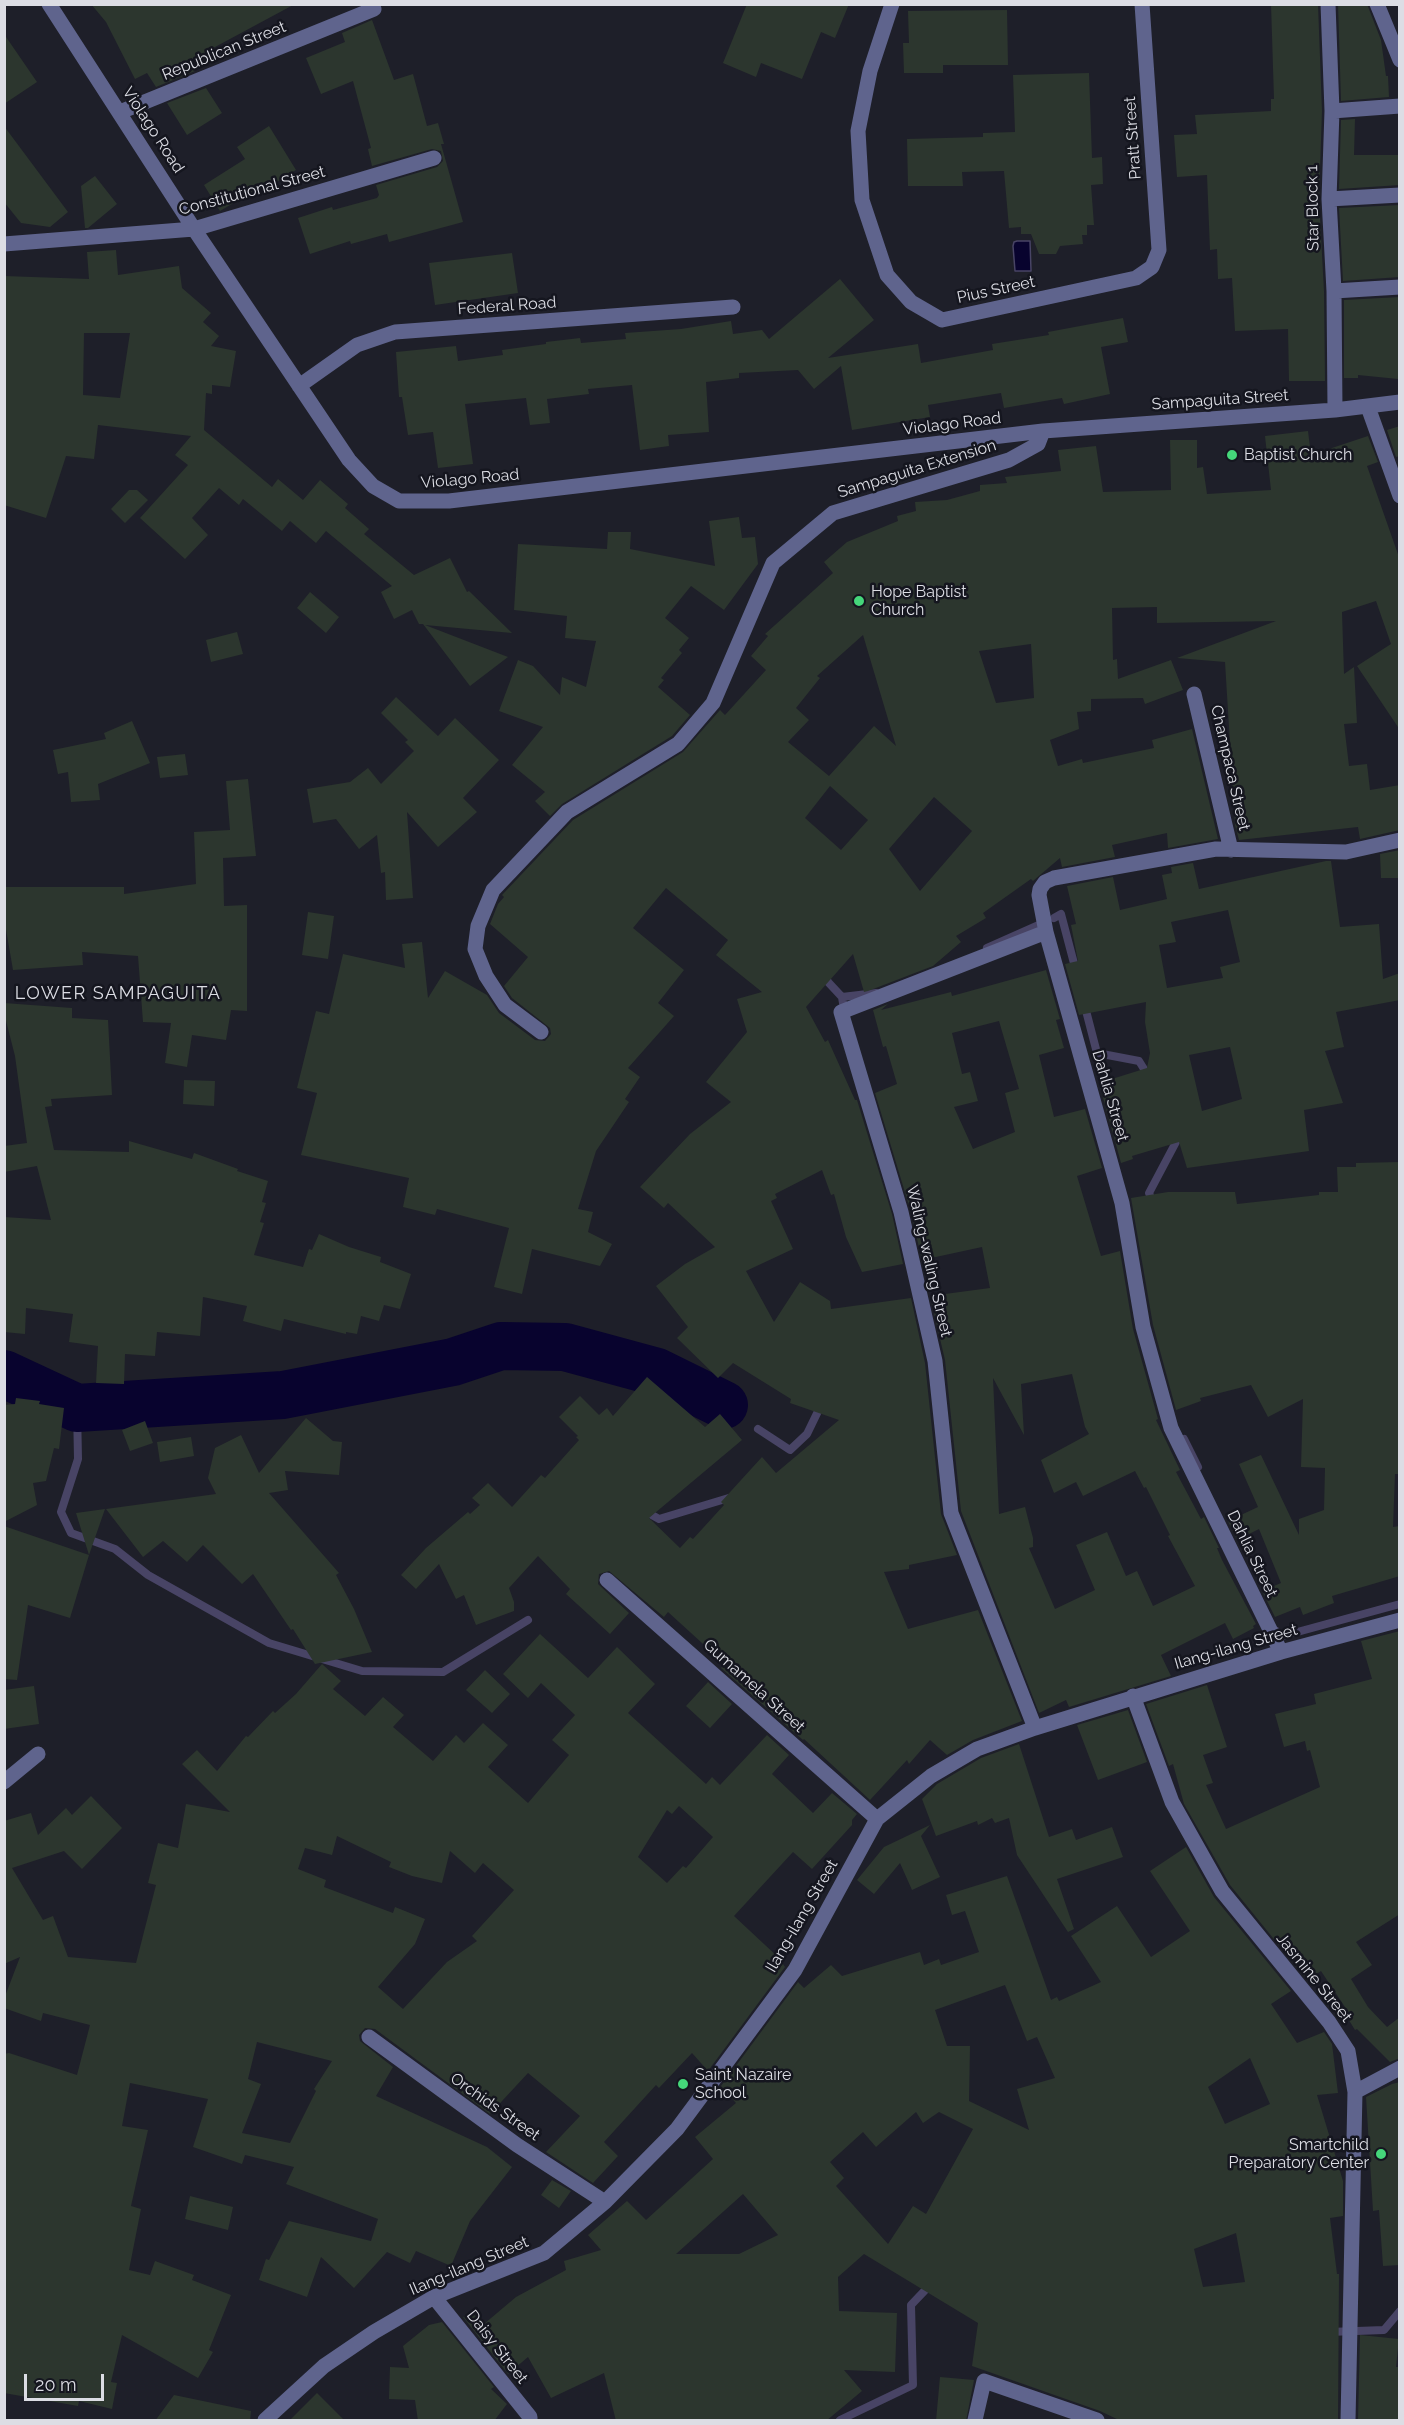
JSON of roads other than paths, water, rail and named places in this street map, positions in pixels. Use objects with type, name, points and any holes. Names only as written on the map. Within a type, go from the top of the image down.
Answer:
[{"type":"street","name":"Violago Road","points":[[49,4],[194,229],[360,474],[399,501],[449,501],[1043,431]]},
{"type":"street","name":"Pius Street","points":[[892,4],[870,71],[858,131],[862,200],[887,275],[911,302],[942,320],[1136,278],[1152,267]]},
{"type":"street","name":"Pratt Street","points":[[1142,4],[1159,250],[1152,267]]},
{"type":"street","name":"Star Block 1","points":[[1328,4],[1332,111],[1329,199],[1334,291],[1335,410]]},
{"type":"street","points":[[1377,4],[1400,60]]},
{"type":"street","name":"Republican Street","points":[[120,112],[374,9]]},
{"type":"street","points":[[1332,111],[1400,106]]},
{"type":"street","name":"Constitutional Street","points":[[7,240],[194,229],[434,158]]},
{"type":"street","points":[[1329,199],[1400,195]]},
{"type":"street","points":[[1334,291],[1400,287]]},
{"type":"street","name":"Federal Road","points":[[299,386],[357,345],[395,332],[733,308]]},
{"type":"street","name":"Sampaguita Street","points":[[1043,431],[1335,410],[1400,402]]},
{"type":"street","points":[[1368,407],[1400,496]]},
{"type":"street","name":"Sampaguita Extension","points":[[541,1032],[505,1005],[486,976],[475,949],[478,926],[492,890],[567,812],[678,744],[713,703],[773,563],[833,513],[1009,460],[1038,444],[1043,431]]},
{"type":"street","name":"Champaca Street","points":[[1194,694],[1231,850]]},
{"type":"street","name":"Dahlia Street","points":[[1281,1652],[1171,1428],[1143,1327],[1122,1203],[1046,932],[1039,895],[1040,889],[1046,882],[1054,878],[1216,849],[1346,852],[1400,840]]},
{"type":"street","name":"Waling-waling Street","points":[[1035,1728],[951,1513],[935,1361],[901,1212],[841,1012],[1046,932]]},
{"type":"street","name":"Gumamela Street","points":[[607,1580],[877,1819]]},
{"type":"street","name":"Ilang-ilang Street","points":[[266,2421],[324,2366],[374,2331],[434,2297],[544,2253],[604,2202],[677,2129],[795,1970],[877,1819],[931,1776],[968,1754],[1035,1728],[1281,1652],[1400,1620]]},
{"type":"street","name":"Jasmine Street","points":[[1133,1696],[1177,1812],[1222,1891],[1329,2022],[1348,2051],[1355,2092],[1348,2421]]},
{"type":"street","points":[[4,1782],[38,1754]]},
{"type":"street","name":"Orchids Street","points":[[369,2037],[507,2138],[604,2202]]},
{"type":"street","points":[[1355,2092],[1400,2068]]},
{"type":"street","name":"Daisy Street","points":[[434,2297],[530,2417],[530,2421]]},
{"type":"street","points":[[975,2421],[984,2381],[1097,2421]]},
{"type":"waterway","points":[[1054,918],[1061,914],[1076,971]]},
{"type":"waterway","points":[[987,948],[1041,924]]},
{"type":"waterway","points":[[825,974],[828,982],[842,997]]},
{"type":"waterway","points":[[843,1003],[842,997],[876,993]]},
{"type":"waterway","points":[[1084,1003],[1097,1053],[1139,1061],[1149,1077]]},
{"type":"waterway","points":[[1154,1205],[1149,1193],[1176,1142],[1173,1133]]},
{"type":"waterway","points":[[4,1374],[77,1408],[283,1395],[453,1362],[501,1346],[565,1347],[657,1372],[724,1405]]},
{"type":"waterway","points":[[758,1429],[790,1450],[807,1434],[822,1403]]},
{"type":"waterway","points":[[77,1408],[78,1459],[61,1512],[71,1533],[115,1549],[148,1575],[269,1643],[362,1671],[443,1672],[528,1620]]},
{"type":"waterway","points":[[1184,1439],[1198,1467]]},
{"type":"waterway","points":[[643,1510],[659,1519],[732,1497]]},
{"type":"waterway","points":[[1276,1631],[1279,1637],[1400,1604]]},
{"type":"waterway","points":[[840,2420],[913,2385],[911,2305],[932,2283]]},
{"type":"waterway","points":[[1329,2332],[1384,2330],[1400,2311]]},
{"type":"place","name":"Baptist Church","points":[[1232,455]]},
{"type":"place","name":"Hope Baptist Church","points":[[859,601]]},
{"type":"place","name":"Saint Nazaire School","points":[[683,2084]]},
{"type":"place","name":"Smartchild Preparatory Center","points":[[1381,2154]]},
{"type":"district","name":"LOWER SAMPAGUITA","points":[[118,994]]}]
